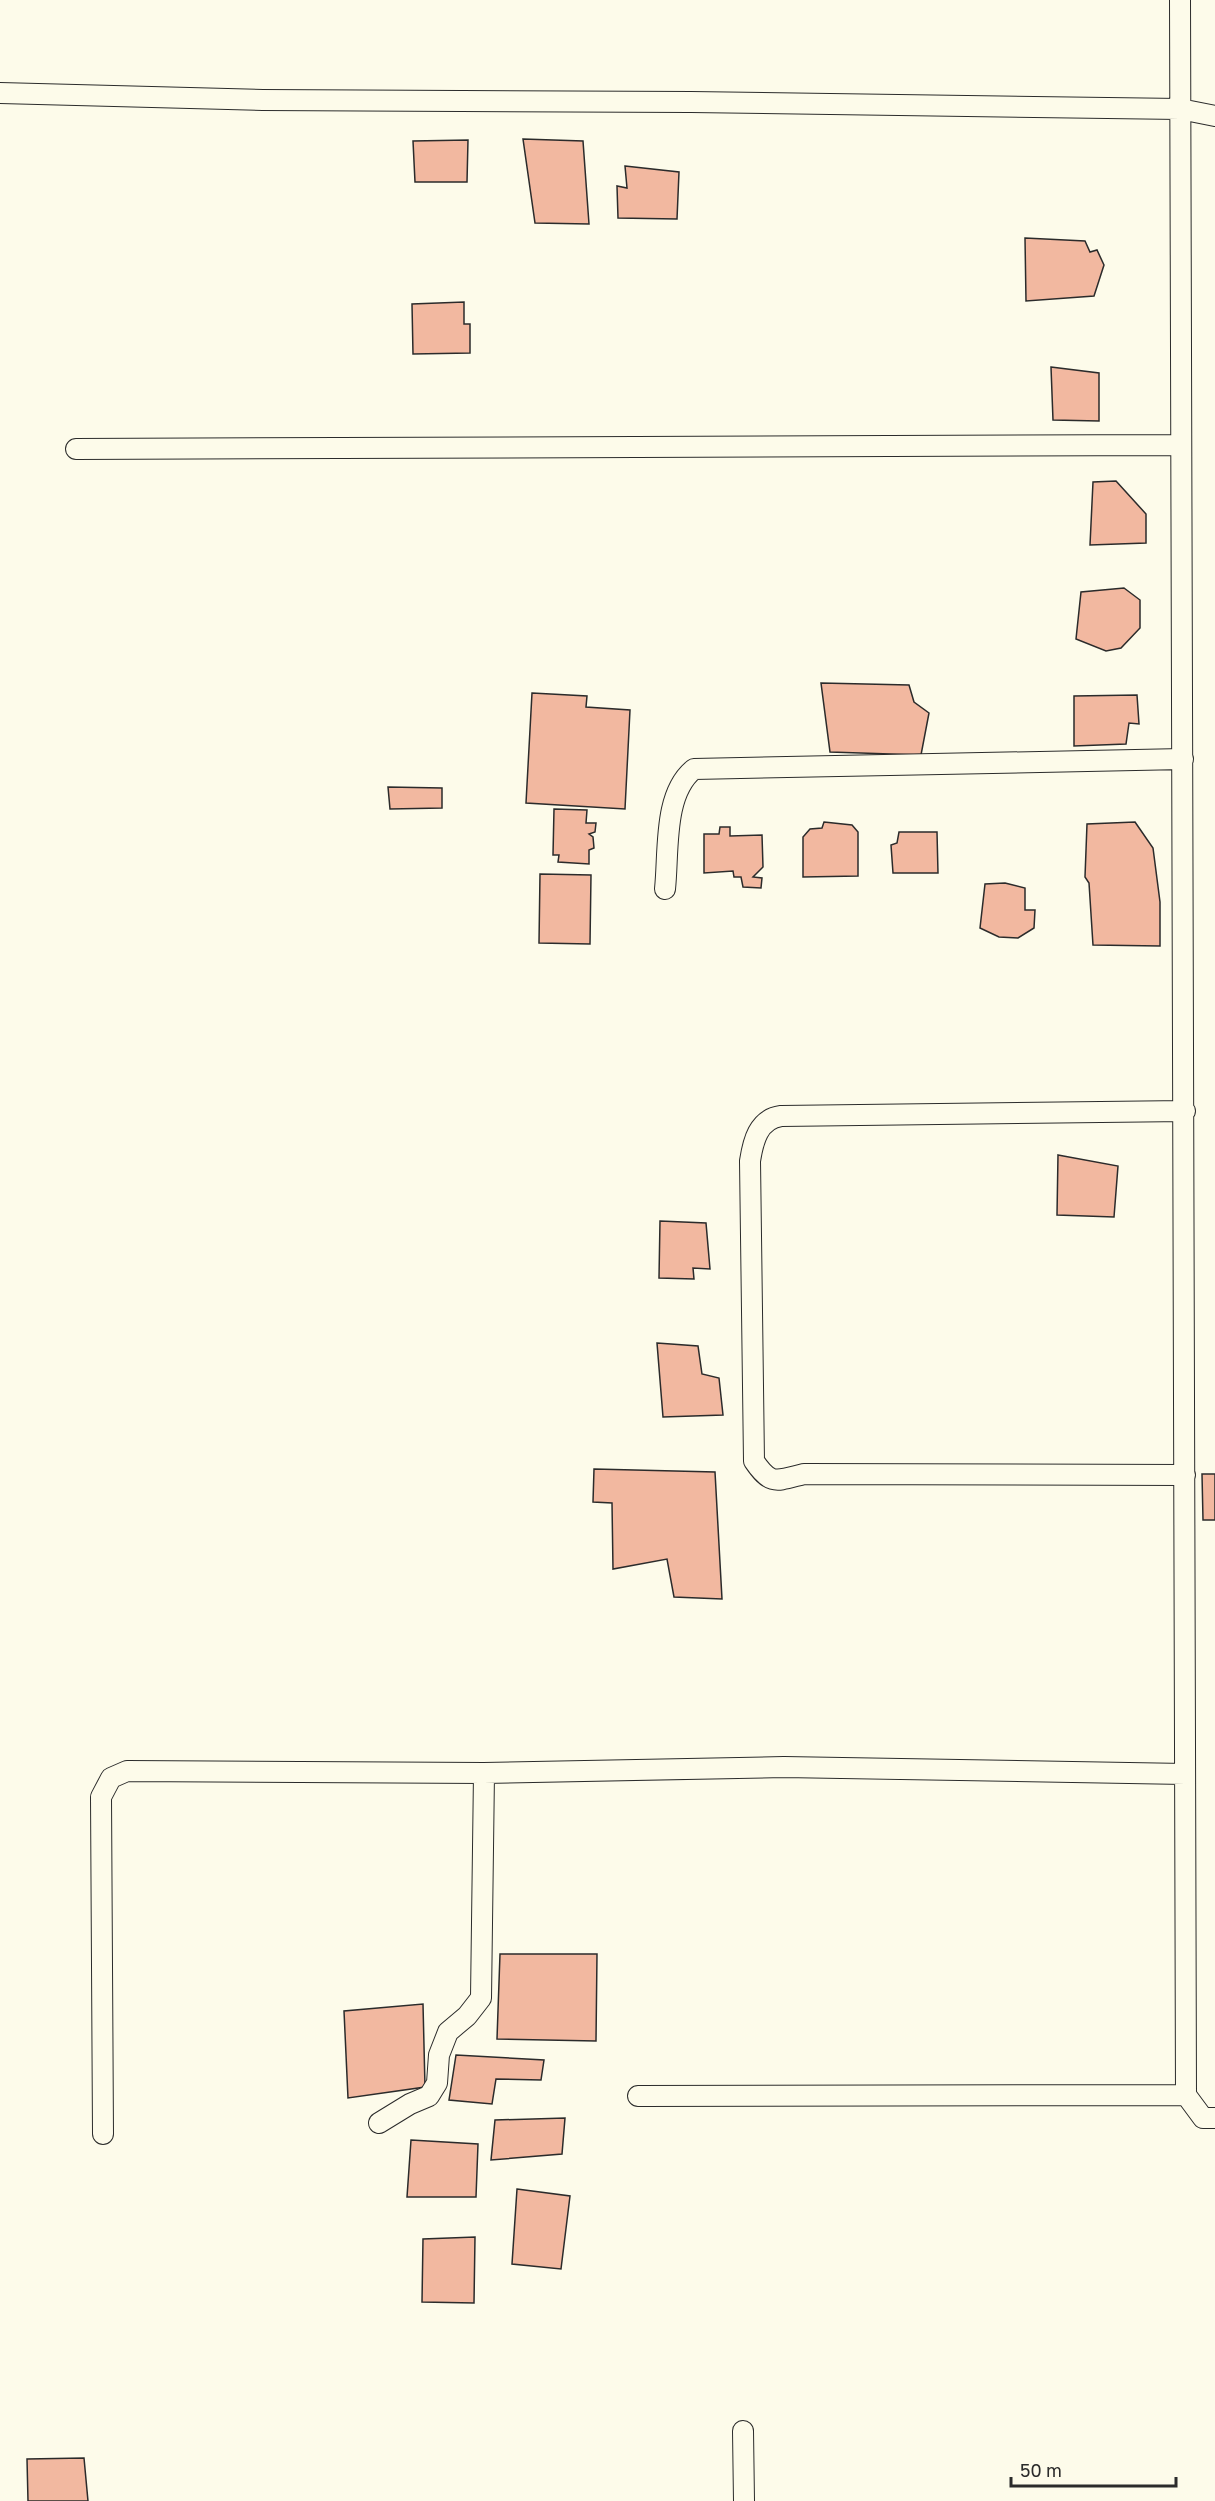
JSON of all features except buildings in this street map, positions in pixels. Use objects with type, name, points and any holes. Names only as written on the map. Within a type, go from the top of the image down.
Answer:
[{"type":"street","points":[[1180,0],[1180,445],[1185,1111],[1186,2095],[1203,2118],[1215,2118]]},
{"type":"street","points":[[0,93],[263,100],[691,102],[1180,109],[1215,116]]},
{"type":"street","points":[[76,449],[1180,445]]},
{"type":"street","points":[[666,890],[673,799],[682,779],[694,769],[1183,759]]},
{"type":"street","points":[[1185,1111],[781,1116],[769,1119],[754,1139],[750,1161],[754,1461],[764,1476],[776,1481],[804,1474],[1185,1475]]},
{"type":"street","points":[[103,2134],[100,1797],[111,1778],[127,1771],[162,1769],[484,1773],[784,1767],[1185,1774]]},
{"type":"street","points":[[379,2123],[410,2104],[429,2096],[437,2083],[440,2055],[448,2032],[467,2016],[481,1998],[484,1773]]},
{"type":"street","points":[[638,2096],[1186,2095]]},
{"type":"street","points":[[743,2431],[744,2501]]}]
